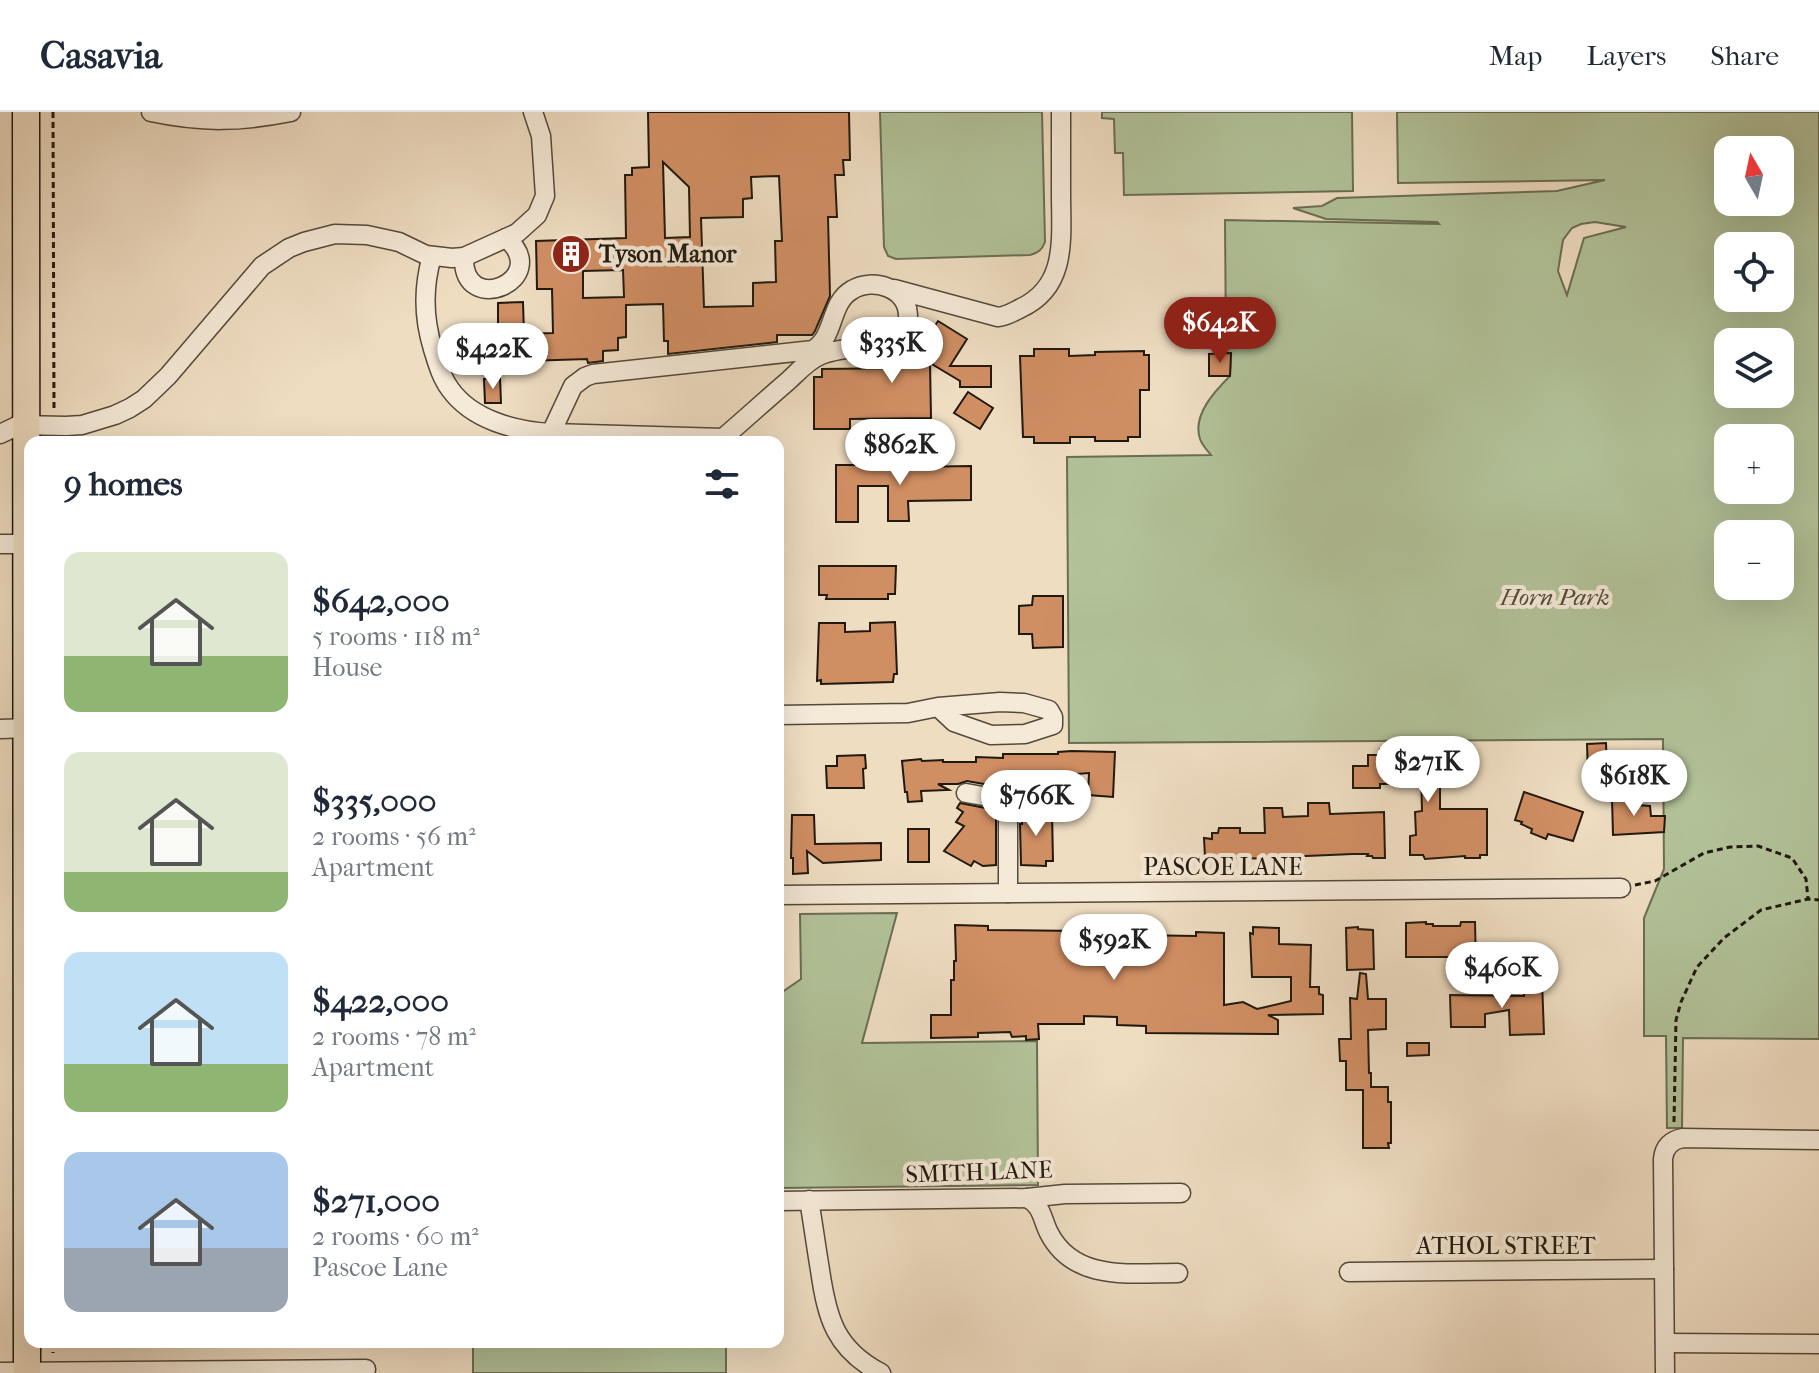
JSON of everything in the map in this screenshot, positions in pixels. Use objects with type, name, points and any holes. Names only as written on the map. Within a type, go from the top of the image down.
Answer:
[{"type":"highway","points":[[26,112],[27,436]]},
{"type":"highway","points":[[24,613],[19,728],[24,825]]},
{"type":"highway","points":[[27,1348],[27,1372]]},
{"type":"street","points":[[151,112],[197,120],[227,121],[291,112]]},
{"type":"street","points":[[0,434],[11,427],[27,424],[82,425],[99,421],[144,399],[168,376],[262,266],[289,248],[319,237],[351,233],[383,237],[432,256],[452,258],[464,257],[517,233],[537,215],[545,196],[541,136],[533,112]]},
{"type":"street","points":[[550,436],[570,391],[577,382],[593,374],[813,350],[823,341],[840,301],[858,286],[874,284],[992,317],[1003,316],[1038,299],[1051,283],[1061,248],[1061,112]]},
{"type":"street","points":[[464,257],[465,271],[473,283],[486,289],[500,289],[513,280],[519,266],[517,250],[506,238]]},
{"type":"street","points":[[432,256],[425,295],[426,323],[441,373],[450,390],[471,408],[496,422],[542,436]]},
{"type":"street","points":[[725,436],[813,359],[831,351],[890,341],[905,331],[907,307],[892,289]]},
{"type":"street","points":[[907,323],[923,310],[945,303]]},
{"type":"street","points":[[0,544],[24,544]]},
{"type":"street","points":[[784,715],[908,713],[938,707],[1000,702],[1024,703],[1049,710],[1053,725],[1025,734],[991,735],[954,722],[938,707]]},
{"type":"street","points":[[966,793],[994,798],[1050,798]]},
{"type":"street","points":[[1008,798],[1008,893]]},
{"type":"street","name":"PASCOE LANE","points":[[784,895],[1621,888]]},
{"type":"street","points":[[1665,1373],[1663,1159],[1668,1145],[1683,1138],[1819,1140]]},
{"type":"street","name":"SMITH LANE","points":[[784,1201],[1181,1193]]},
{"type":"street","points":[[1027,1198],[1040,1209],[1056,1244],[1082,1265],[1105,1272],[1178,1273]]},
{"type":"street","points":[[809,1200],[824,1298],[833,1327],[856,1357],[881,1373]]},
{"type":"street","name":"ATHOL STREET","points":[[1349,1272],[1664,1269]]},
{"type":"street","points":[[1665,1343],[1819,1344]]},
{"type":"street","points":[[0,1372],[366,1369]]},
{"type":"path","points":[[53,112],[54,426]]},
{"type":"path","points":[[1621,888],[1655,881],[1704,853],[1730,847],[1758,846],[1792,858],[1806,879],[1808,899]]},
{"type":"path","points":[[1668,1145],[1674,1128],[1676,1020],[1697,967],[1724,938],[1761,910],[1808,899],[1819,900]]},
{"type":"green space","points":[[880,112],[1042,112],[1045,242],[1041,249],[1030,255],[896,259],[888,256],[884,247]]},
{"type":"green space","points":[[1102,112],[1352,112],[1353,191],[1124,195],[1123,153],[1115,153],[1114,119],[1102,118]]},
{"type":"green space","name":"Horn Park","points":[[1397,112],[1819,112],[1819,1039],[1683,1038],[1682,1128],[1667,1128],[1666,1036],[1644,1036],[1644,918],[1664,869],[1663,739],[1069,743],[1067,457],[1211,455],[1203,445],[1198,430],[1206,404],[1230,376],[1231,354],[1226,353],[1225,220],[1439,224],[1326,219],[1293,208],[1322,206],[1337,198],[1557,191],[1605,180],[1398,183]],"holes":[[[1595,222],[1626,227],[1584,238],[1567,295],[1558,271],[1563,240],[1572,228]]]},
{"type":"green space","points":[[897,913],[862,1043],[1037,1041],[1038,1185],[784,1188],[784,991],[801,979],[800,914]]},
{"type":"green space","points":[[473,1348],[726,1348],[726,1373],[473,1373]]},
{"type":"building","points":[[648,112],[849,112],[850,160],[843,160],[844,175],[835,175],[837,217],[828,217],[830,296],[812,335],[777,335],[777,342],[668,354],[668,341],[664,341],[663,304],[626,305],[626,337],[618,338],[618,350],[603,351],[603,361],[526,361],[527,372],[493,373],[492,335],[498,335],[498,303],[523,302],[524,334],[553,333],[552,289],[537,289],[536,241],[626,238],[625,175],[632,175],[632,168],[649,167]],"holes":[[[663,162],[689,187],[690,237],[665,238]],[[779,176],[782,241],[775,241],[776,282],[753,283],[753,306],[704,307],[701,218],[743,217],[743,199],[752,198],[751,177]],[[623,270],[624,297],[583,298],[583,271]]]},
{"type":"building","points":[[938,321],[967,339],[950,366],[991,366],[991,387],[960,387],[960,381],[930,363],[931,418],[850,419],[850,429],[814,429],[814,377],[822,377],[822,369],[908,368]]},
{"type":"building","points":[[1034,349],[1069,349],[1069,356],[1144,351],[1144,355],[1149,355],[1149,390],[1140,390],[1140,437],[1128,437],[1128,441],[1095,441],[1095,437],[1070,437],[1070,443],[1034,443],[1034,437],[1023,437],[1020,356],[1034,356]]},
{"type":"building","points":[[1231,353],[1230,376],[1209,376],[1209,354]]},
{"type":"building","points":[[500,378],[501,403],[485,403],[484,379]]},
{"type":"building","points":[[968,392],[993,408],[980,429],[954,413]]},
{"type":"building","points":[[894,458],[907,458],[908,467],[971,466],[971,500],[908,501],[909,521],[888,521],[888,486],[858,486],[858,522],[836,522],[836,465],[894,465]]},
{"type":"building","points":[[819,566],[896,566],[895,594],[888,594],[888,599],[826,599],[827,595],[819,595]]},
{"type":"building","points":[[1033,596],[1063,596],[1063,647],[1033,648],[1032,634],[1019,634],[1019,606],[1032,605]]},
{"type":"building","points":[[895,622],[897,674],[894,674],[893,682],[821,684],[821,680],[817,681],[819,623],[845,623],[845,632],[870,631],[870,623]]},
{"type":"building","points":[[1606,743],[1607,773],[1588,774],[1587,744]]},
{"type":"building","points":[[1440,746],[1440,809],[1487,809],[1487,855],[1480,855],[1480,858],[1425,859],[1423,855],[1410,855],[1410,836],[1416,835],[1415,812],[1422,811],[1421,773],[1394,775],[1394,784],[1380,784],[1380,788],[1353,788],[1353,766],[1368,766],[1368,755],[1381,755],[1380,749]]},
{"type":"building","points":[[1115,752],[1113,797],[1088,795],[1089,773],[1050,776],[1050,786],[1004,786],[967,781],[938,784],[949,790],[921,791],[922,801],[908,802],[905,792],[902,761],[976,762],[976,757],[1003,758],[1003,754]]},
{"type":"building","points":[[865,755],[864,788],[827,788],[826,766],[837,766],[837,756]]},
{"type":"building","points":[[1524,792],[1583,812],[1573,841],[1548,834],[1546,839],[1531,833],[1532,829],[1515,820]]},
{"type":"building","points":[[1637,797],[1638,805],[1650,806],[1651,816],[1665,816],[1664,832],[1613,835],[1612,798]]},
{"type":"building","points":[[960,803],[996,810],[996,865],[983,866],[974,861],[971,866],[944,851],[964,826],[956,822],[963,812],[957,808]]},
{"type":"building","points":[[1308,803],[1329,803],[1330,814],[1384,812],[1385,858],[1373,858],[1368,854],[1235,860],[1205,857],[1204,838],[1212,839],[1212,833],[1218,833],[1219,828],[1240,828],[1240,833],[1265,833],[1264,808],[1282,808],[1283,817],[1308,816]]},
{"type":"building","points":[[1023,810],[1052,813],[1053,861],[1046,861],[1046,866],[1021,865],[1020,824]]},
{"type":"building","points":[[792,815],[814,815],[815,844],[881,843],[881,860],[823,863],[807,851],[808,873],[793,874]]},
{"type":"building","points":[[908,829],[929,829],[929,862],[908,862]]},
{"type":"building","points":[[1426,922],[1433,926],[1460,926],[1461,922],[1475,922],[1476,966],[1449,967],[1449,957],[1406,957],[1406,923]]},
{"type":"building","points":[[955,925],[988,926],[988,930],[1111,934],[1111,926],[1135,925],[1135,935],[1224,933],[1224,1005],[1243,1002],[1257,1009],[1291,1001],[1291,977],[1252,977],[1250,933],[1253,934],[1253,927],[1279,928],[1279,944],[1311,945],[1310,987],[1319,987],[1319,994],[1323,995],[1323,1014],[1268,1015],[1278,1020],[1278,1034],[1146,1033],[1146,1026],[1117,1025],[1117,1017],[1084,1016],[1084,1024],[1038,1024],[1039,1039],[1012,1037],[1010,1032],[978,1033],[978,1037],[931,1038],[931,1015],[951,1015],[951,980],[954,980],[956,961]]},
{"type":"building","points":[[1346,928],[1373,930],[1374,969],[1347,970]]},
{"type":"building","points":[[1360,973],[1366,974],[1368,999],[1386,999],[1386,1029],[1368,1030],[1371,1087],[1388,1087],[1388,1102],[1391,1102],[1389,1148],[1363,1148],[1363,1090],[1346,1090],[1346,1061],[1340,1061],[1339,1039],[1351,1039],[1350,998],[1357,999]]},
{"type":"building","points":[[1524,981],[1542,981],[1544,1034],[1510,1035],[1509,1010],[1485,1014],[1485,1027],[1451,1027],[1450,995],[1524,996]]},
{"type":"building","points":[[1407,1043],[1429,1043],[1429,1055],[1407,1056]]},
{"type":"place","name":"Tyson Manor","points":[[571,254]]}]
